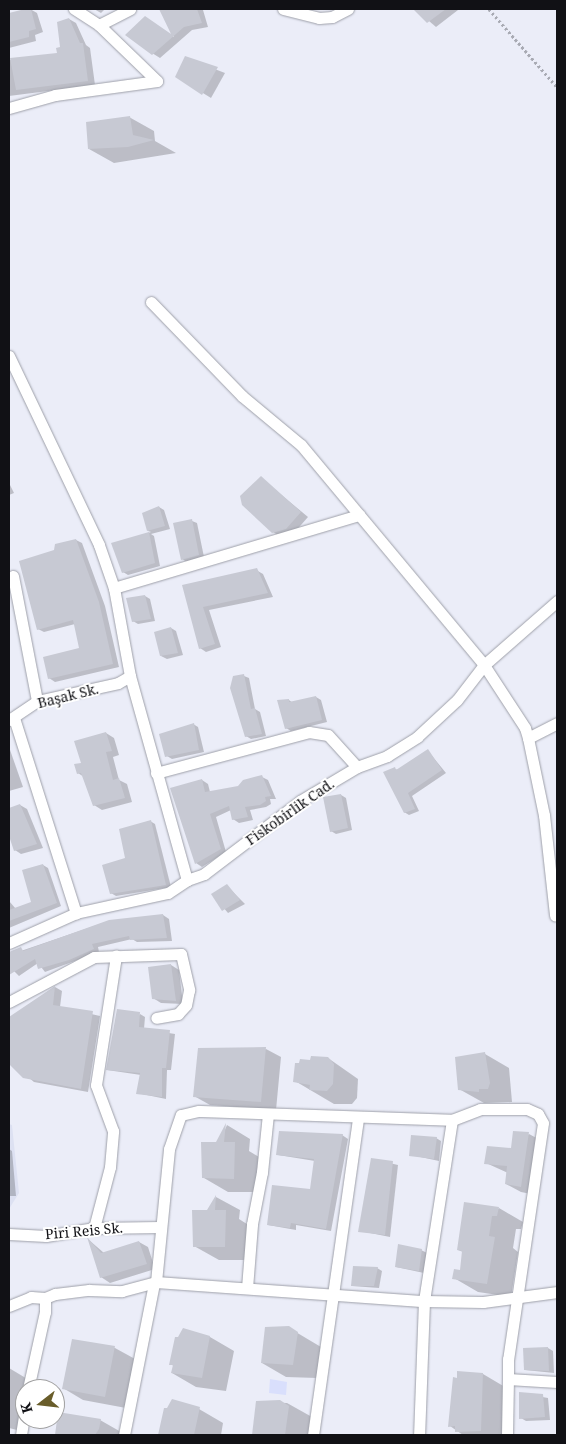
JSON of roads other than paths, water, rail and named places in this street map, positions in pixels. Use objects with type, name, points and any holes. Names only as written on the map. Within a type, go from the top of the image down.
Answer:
[{"type":"street","points":[[9,108],[55,95],[157,81],[99,25],[74,9]]},
{"type":"street","points":[[99,25],[130,9]]},
{"type":"street","points":[[282,9],[319,18],[332,17],[348,9]]},
{"type":"street","points":[[151,302],[242,396],[301,445],[359,515],[391,549],[484,665],[525,728],[528,738],[544,815],[555,914]]},
{"type":"street","points":[[9,356],[99,545],[114,588],[130,676],[186,880]]},
{"type":"street","points":[[114,588],[359,515]]},
{"type":"street","points":[[13,576],[37,701]]},
{"type":"street","name":"Fiskobirlik Cad.","points":[[9,943],[76,914],[168,893],[186,880],[204,874],[300,801],[357,767],[387,756],[426,730],[457,700],[484,665],[557,601]]},
{"type":"street","name":"Başak Sk.","points":[[12,719],[37,701],[118,683],[130,676]]},
{"type":"street","points":[[12,719],[76,914]]},
{"type":"street","points":[[528,738],[557,723]]},
{"type":"street","points":[[156,773],[309,732],[328,735],[357,767]]},
{"type":"street","points":[[9,1002],[94,957],[180,954],[189,990],[186,1004],[178,1014],[156,1018]]},
{"type":"street","points":[[94,1228],[110,1167],[113,1131],[96,1085],[116,956]]},
{"type":"street","points":[[124,1435],[155,1282],[169,1149],[181,1115],[199,1111],[452,1120],[480,1109],[527,1110],[538,1114],[543,1123],[516,1299],[508,1379],[507,1435]]},
{"type":"street","points":[[247,1288],[252,1224],[262,1172],[268,1114]]},
{"type":"street","points":[[313,1435],[358,1117]]},
{"type":"street","points":[[419,1435],[424,1301],[452,1120]]},
{"type":"street","name":"Piri Reis Sk.","points":[[9,1234],[46,1236],[94,1228],[160,1227]]},
{"type":"street","points":[[9,1306],[31,1297],[46,1298],[55,1294],[89,1290],[122,1291],[155,1282],[247,1288],[334,1297],[424,1301],[482,1302],[516,1299],[557,1292]]},
{"type":"street","points":[[30,1379],[45,1312],[46,1298]]},
{"type":"street","points":[[508,1379],[557,1382]]}]
